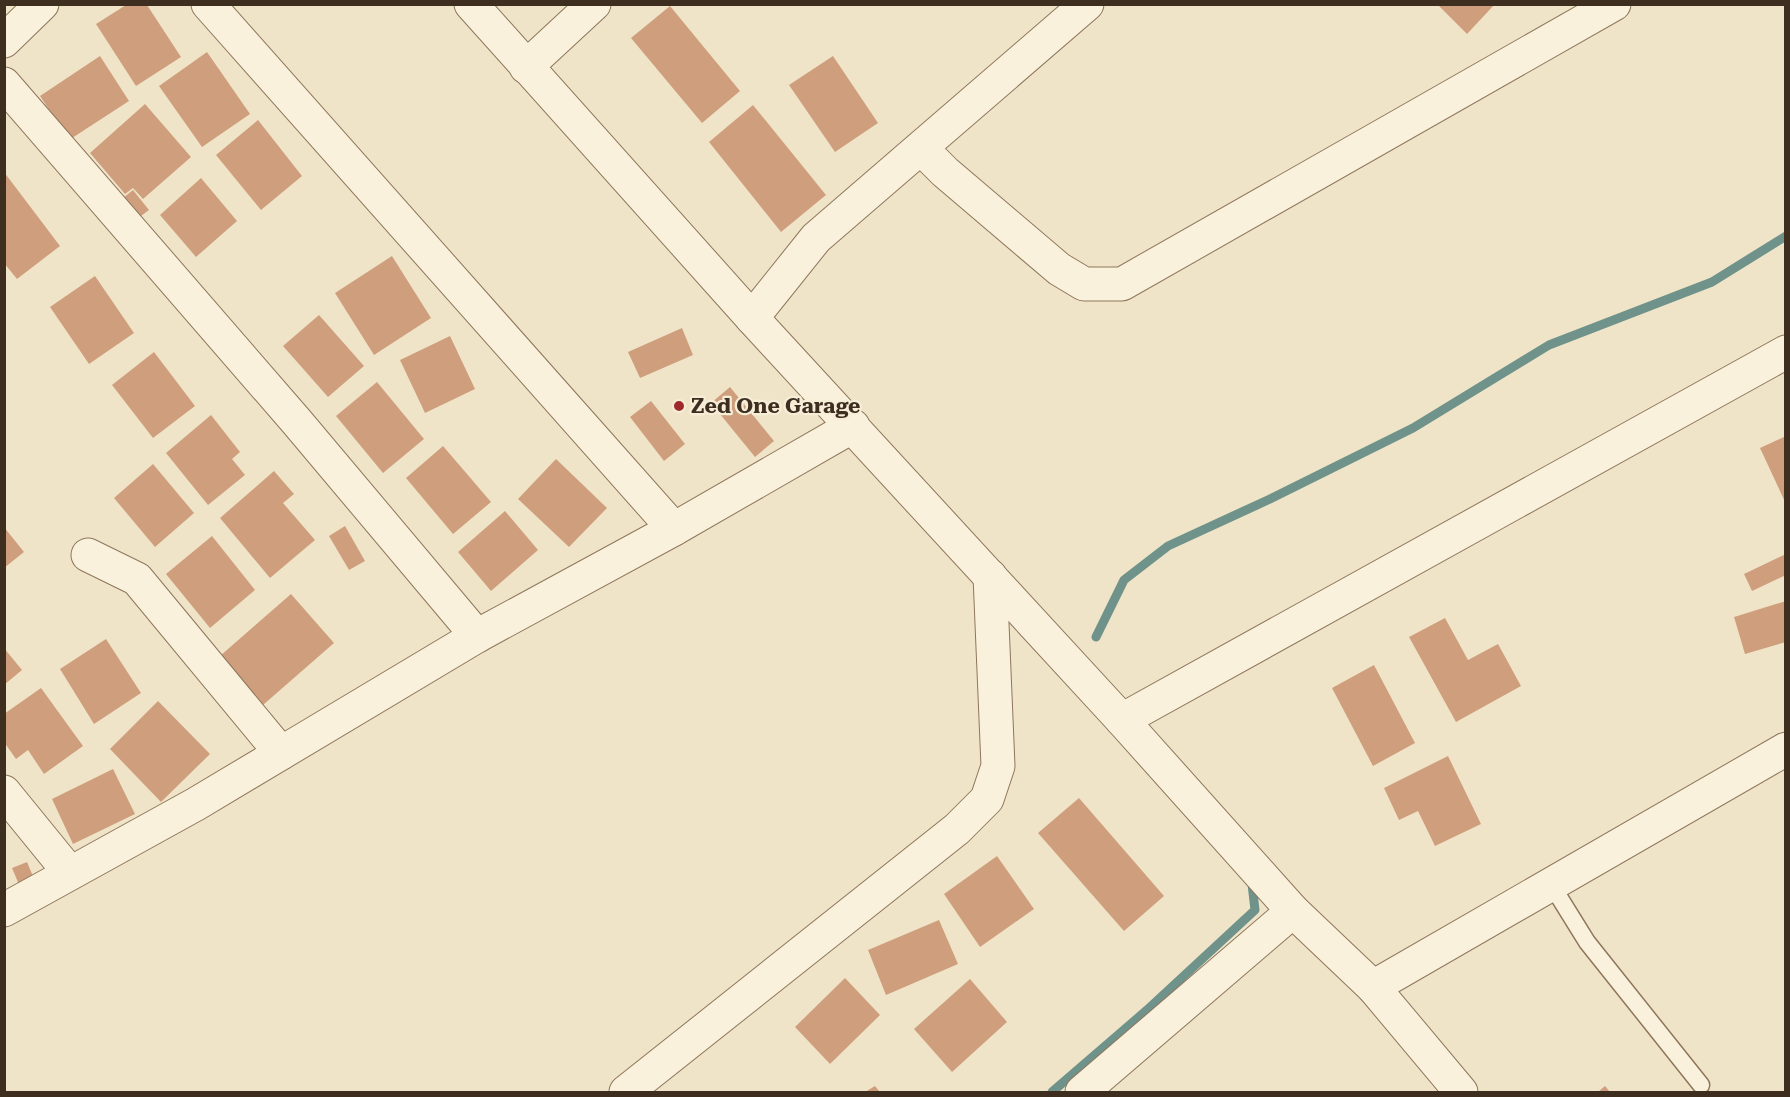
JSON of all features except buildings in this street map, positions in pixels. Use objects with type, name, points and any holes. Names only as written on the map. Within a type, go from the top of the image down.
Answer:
[{"type":"street","points":[[4,41],[42,4]]},
{"type":"street","points":[[208,4],[674,529]]},
{"type":"street","points":[[471,4],[752,318],[1122,720],[1293,911],[1373,987],[1461,1092]]},
{"type":"street","points":[[526,67],[594,4]]},
{"type":"street","points":[[752,318],[816,238],[1088,4]]},
{"type":"street","points":[[921,148],[945,172],[1059,268],[1084,284],[1122,284],[1614,4]]},
{"type":"street","points":[[4,84],[289,413],[477,636]]},
{"type":"street","points":[[1122,720],[1785,352]]},
{"type":"street","points":[[4,910],[195,804],[477,636],[674,529],[853,426]]},
{"type":"street","points":[[88,555],[137,579],[281,753]]},
{"type":"street","points":[[626,1092],[957,829],[987,798],[998,766],[990,576]]},
{"type":"street","points":[[1373,987],[1785,748]]},
{"type":"street","points":[[4,792],[70,873]]},
{"type":"street","points":[[1082,1092],[1293,911]]},
{"type":"lane","points":[[1551,884],[1587,942],[1701,1085]]},
{"type":"waterway","points":[[1096,637],[1124,580],[1168,546],[1270,499],[1413,428],[1549,345],[1712,282],[1786,236]]},
{"type":"waterway","points":[[1052,1092],[1147,1010],[1255,910],[1252,884],[1249,880]]},
{"type":"place","name":"Zed One Garage","points":[[679,406]]}]
